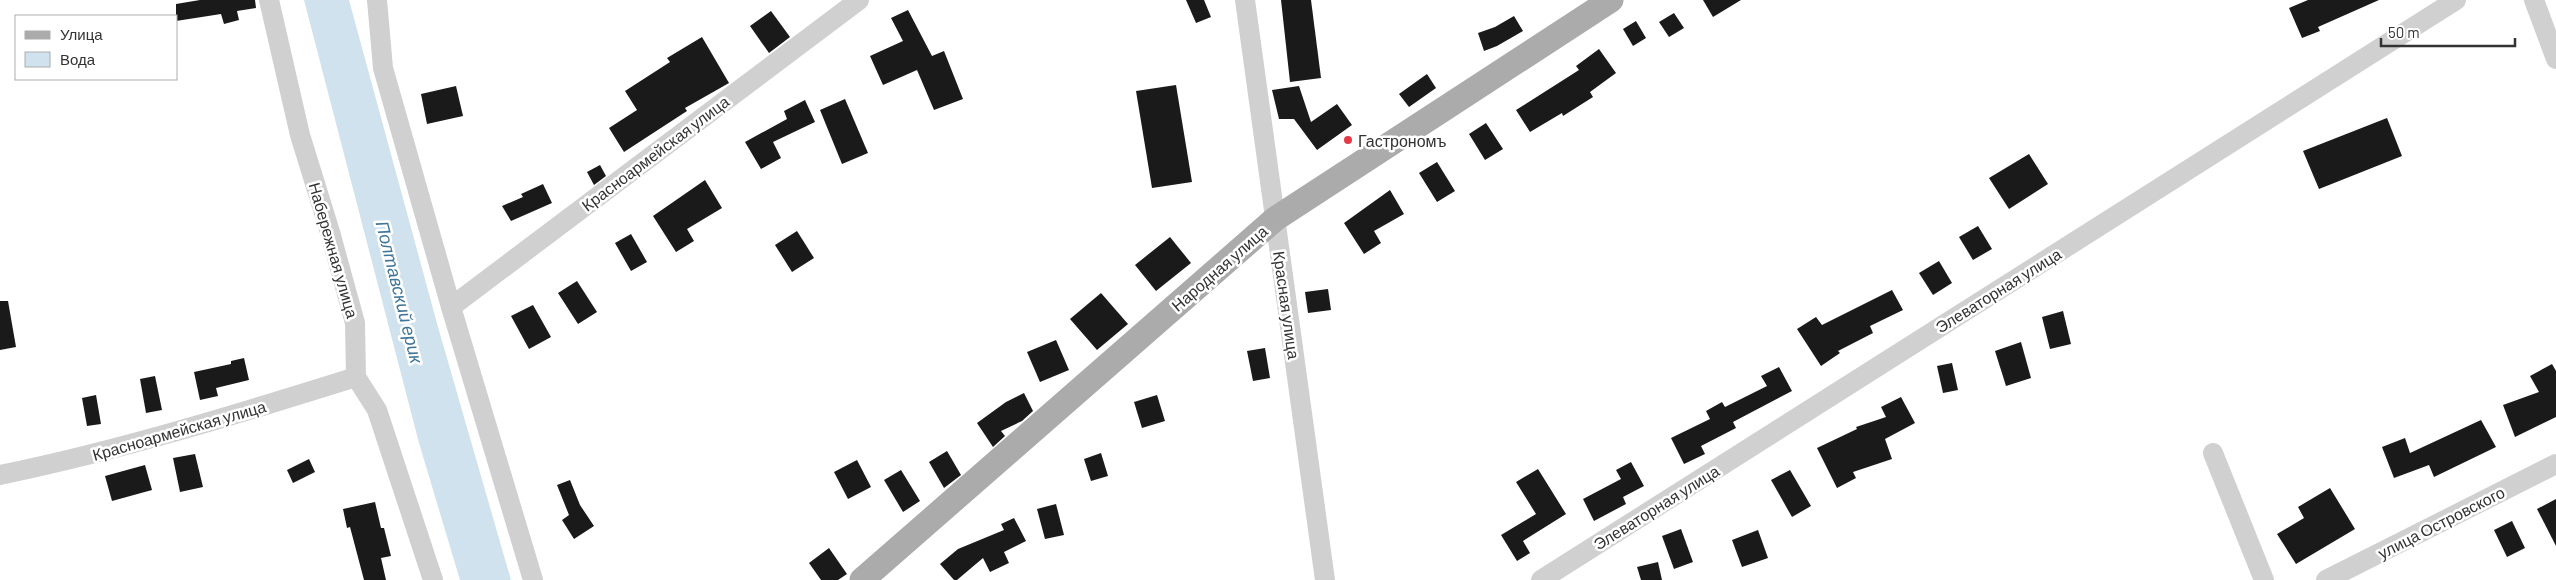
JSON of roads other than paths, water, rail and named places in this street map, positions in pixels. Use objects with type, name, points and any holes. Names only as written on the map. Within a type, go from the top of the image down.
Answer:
[{"type":"main road","name":"Народная улица","points":[[862,580],[1276,219],[1611,0]]},
{"type":"street","name":"Набережная улица","points":[[269,0],[300,135],[330,232],[355,323],[356,377]]},
{"type":"street","points":[[377,0],[383,68],[451,307],[534,580]]},
{"type":"street","name":"Красноармейская улица","points":[[451,307],[859,0]]},
{"type":"street","name":"Красная улица","points":[[1245,0],[1325,580]]},
{"type":"street","name":"Элеваторная улица","points":[[1541,580],[2456,0]]},
{"type":"street","points":[[2534,0],[2556,59]]},
{"type":"street","name":"Красноармейская улица","points":[[0,475],[69,460],[200,426],[356,377]]},
{"type":"street","points":[[356,377],[377,410],[433,580]]},
{"type":"street","points":[[2213,453],[2264,580]]},
{"type":"street","name":"улица Островского","points":[[2326,580],[2556,464]]},
{"type":"water","name":"Полтавский ерик","points":[[304,0],[349,0],[438,327],[511,580],[460,580],[419,443]]},
{"type":"place","name":"Гастрономъ","points":[[1348,140]]}]
